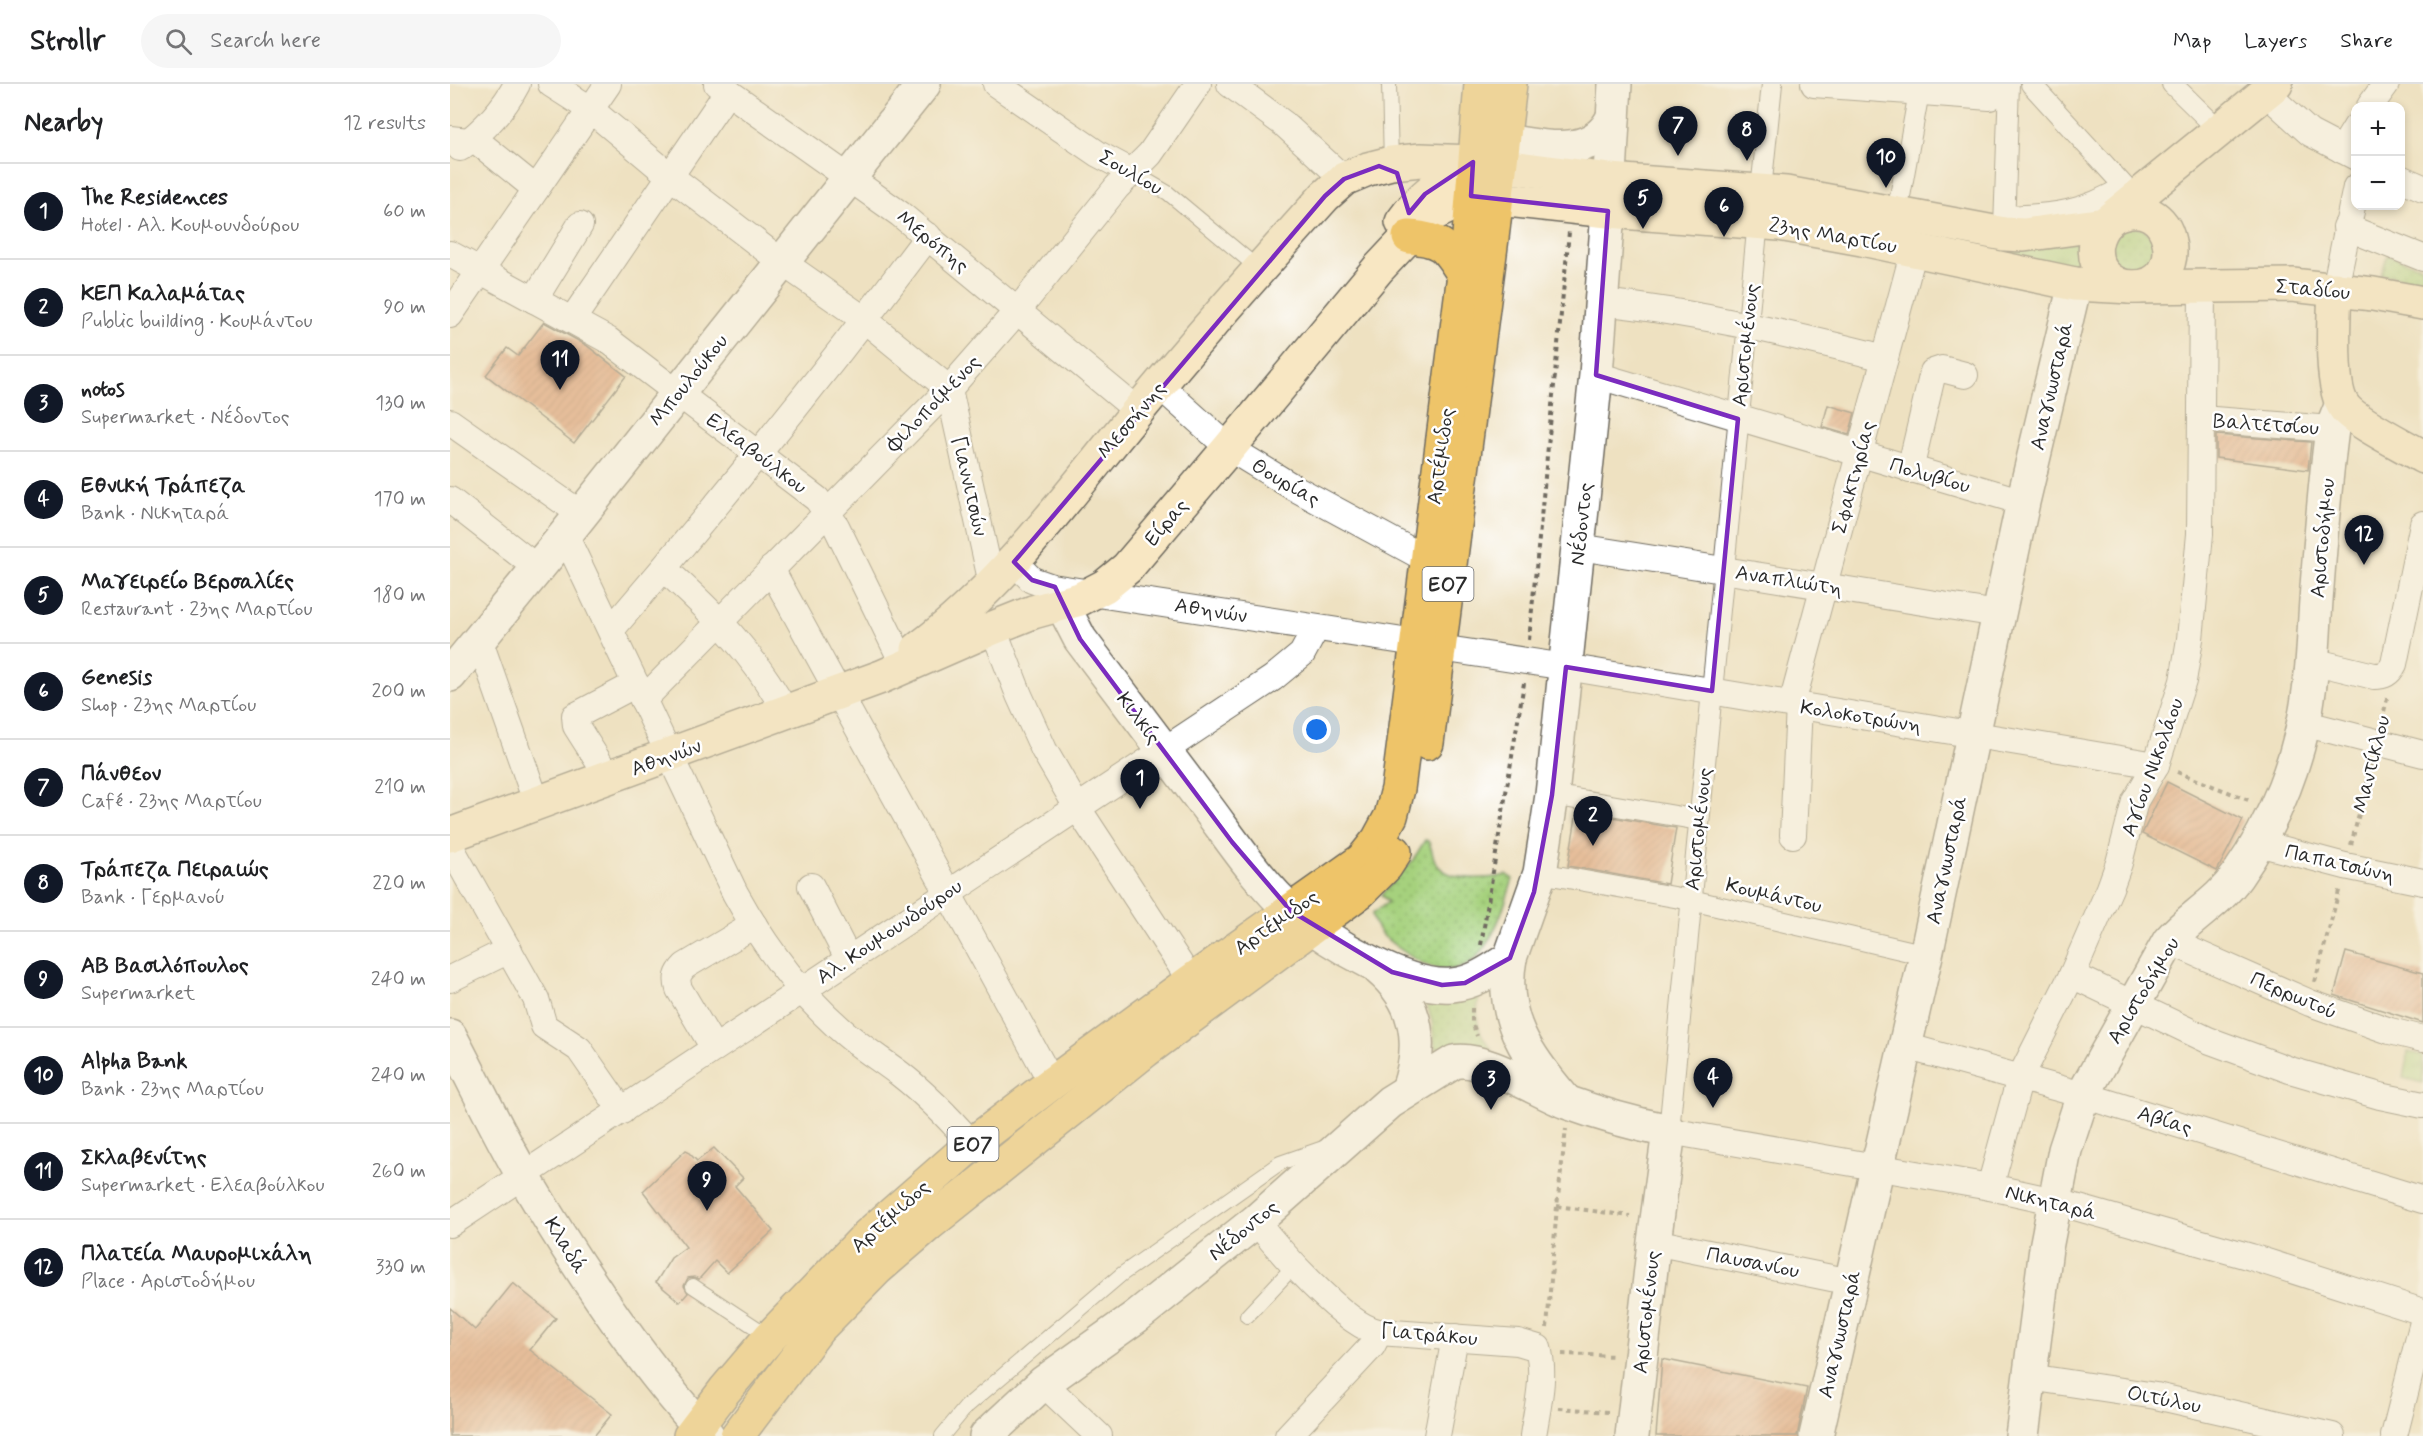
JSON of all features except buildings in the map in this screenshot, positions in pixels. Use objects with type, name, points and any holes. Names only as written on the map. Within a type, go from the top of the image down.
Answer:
[{"type":"main road","name":"Αρτέμιδος","points":[[1480,84],[1502,160]]},
{"type":"main road","name":"Αρτέμιδος","points":[[1428,646],[1426,559],[1464,275],[1484,198],[1502,160],[1510,84]]},
{"type":"main road","points":[[2178,165],[2168,208],[2170,259],[2165,269],[2153,281],[2133,287],[2114,282],[2104,274],[2098,264],[2095,246],[2098,234],[2109,220],[2271,88]]},
{"type":"main road","name":"Μεσσήνης","points":[[891,669],[936,635],[1003,573],[1259,269],[1325,196],[1344,179],[1385,164],[1421,160],[1502,160]]},
{"type":"main road","points":[[1406,229],[1425,194],[1446,178],[1502,160]]},
{"type":"main road","name":"23ης Μαρτίου","points":[[1502,160],[1609,196]]},
{"type":"main road","points":[[1385,164],[1403,183],[1406,229]]},
{"type":"main road","name":"23ης Μαρτίου","points":[[1484,198],[1609,196],[1897,213],[2005,225],[2024,235],[2109,220]]},
{"type":"main road","name":"Αρτέμιδος","points":[[699,1432],[770,1337],[868,1235],[972,1144],[1191,981],[1302,919],[1360,892],[1386,866],[1401,843],[1411,821],[1419,790],[1428,646],[1484,198]]},
{"type":"main road","name":"Είρας","points":[[891,669],[1033,612],[1094,593],[1117,577],[1229,448],[1378,269],[1406,229],[1427,217],[1484,198]]},
{"type":"main road","name":"23ης Μαρτίου","points":[[1759,206],[1914,250],[2075,284],[2133,287],[2202,286]]},
{"type":"main road","points":[[2109,220],[2130,212],[2147,214],[2161,224],[2184,273],[2202,286]]},
{"type":"main road","points":[[1406,229],[1449,250],[1464,275]]},
{"type":"main road","name":"Σταδίου","points":[[2202,286],[2279,285],[2335,289],[2423,303]]},
{"type":"main road","name":"Αριστοδήμου","points":[[2335,289],[2333,327],[2337,416]]},
{"type":"main road","points":[[2337,416],[2357,418],[2423,457]]},
{"type":"main road","name":"Αθηνών","points":[[450,835],[838,693],[891,669]]},
{"type":"main road","name":"Αρτέμιδος","points":[[737,1436],[818,1329],[878,1269],[929,1224],[1136,1058],[1220,994],[1302,919]]},
{"type":"street","points":[[450,156],[460,140],[502,108],[517,84]]},
{"type":"street","points":[[551,84],[590,109],[670,176],[782,262],[865,320],[949,389]]},
{"type":"street","points":[[450,315],[608,84]]},
{"type":"street","name":"Μπουλούκου","points":[[450,675],[573,525],[924,84]]},
{"type":"street","name":"Σουλίου","points":[[996,84],[1098,154],[1132,172]]},
{"type":"street","name":"Φιλοποίμενος","points":[[609,778],[574,721],[579,712],[640,692],[720,621],[949,389],[1018,310],[1117,187],[1158,143],[1198,84]]},
{"type":"street","points":[[1230,84],[1284,123],[1344,179]]},
{"type":"street","name":"Νέδοντος","points":[[1567,1113],[1529,1054],[1514,1024],[1507,986],[1510,958],[1540,873],[1552,795],[1596,375],[1615,84]]},
{"type":"street","name":"Αριστομένους","points":[[1624,1425],[1646,1229],[1669,1131],[1772,84]]},
{"type":"street","points":[[1814,84],[1918,92],[1996,88],[2005,225],[2083,207],[2105,198],[2124,186],[2031,84]]},
{"type":"street","points":[[2172,84],[2220,131]]},
{"type":"street","points":[[2373,102],[2386,84]]},
{"type":"street","points":[[572,320],[670,176],[722,88]]},
{"type":"street","name":"Μερόπης","points":[[722,88],[849,176],[928,236],[1138,411]]},
{"type":"street","points":[[2271,88],[2310,133],[2349,154]]},
{"type":"street","points":[[1897,213],[1918,92]]},
{"type":"street","points":[[1502,160],[1593,142],[1607,130],[1613,117]]},
{"type":"street","points":[[460,140],[484,145],[536,189]]},
{"type":"street","points":[[2405,180],[2423,188]]},
{"type":"street","points":[[2335,289],[2351,205]]},
{"type":"street","points":[[534,300],[580,225]]},
{"type":"street","points":[[2346,227],[2423,258]]},
{"type":"street","points":[[611,630],[758,454],[865,320],[928,236]]},
{"type":"street","name":"Σφακτηρίας","points":[[1793,835],[1795,705],[1824,586],[1914,250]]},
{"type":"street","name":"Ελεαβούλκου","points":[[450,254],[608,340],[809,493],[827,511],[891,669]]},
{"type":"street","name":"Αναγνωσταρά","points":[[1816,1436],[1926,955],[2023,502],[2075,284]]},
{"type":"street","name":"Αγίου Νικολάου","points":[[1990,1187],[2020,1078],[2072,975],[2116,871],[2135,801],[2157,765],[2183,681],[2190,639],[2200,534],[2202,286]]},
{"type":"street","points":[[1602,302],[1654,308],[1747,324],[1885,358]]},
{"type":"street","points":[[1910,470],[1933,372],[1942,369],[1965,375]]},
{"type":"street","name":"Πολυβίου","points":[[1596,375],[2023,502]]},
{"type":"street","name":"Θουρίας","points":[[1159,385],[1229,448],[1293,487],[1426,559]]},
{"type":"street","name":"Γιαννιτσών","points":[[949,389],[1003,573]]},
{"type":"street","name":"Βαλτετσίου","points":[[2201,419],[2337,416]]},
{"type":"street","name":"Αριστοδήμου","points":[[2022,1436],[2054,1201],[2065,1150],[2084,1095],[2169,941],[2185,924],[2217,900],[2237,876],[2258,843],[2287,781],[2303,723],[2312,661],[2319,566],[2337,416]]},
{"type":"street","points":[[450,422],[573,525],[611,630],[735,893],[754,925],[801,989],[838,1028],[930,1099],[972,1144]]},
{"type":"street","points":[[450,500],[537,568]]},
{"type":"street","points":[[2312,661],[2374,676],[2383,676],[2390,672],[2394,664],[2423,524]]},
{"type":"street","name":"Αναπλιώτη","points":[[1579,547],[1998,614]]},
{"type":"street","points":[[664,569],[720,621],[770,684],[786,712]]},
{"type":"street","points":[[771,569],[1052,1083]]},
{"type":"street","name":"Αθηνών","points":[[1003,573],[1024,573],[1036,582],[1094,593],[1566,667]]},
{"type":"street","name":"Κιλκίς","points":[[1062,604],[1080,639],[1232,842],[1302,919],[1373,964]]},
{"type":"street","points":[[993,628],[1038,738],[1077,807],[1191,981]]},
{"type":"street","name":"Αλ. Κουμουνδούρου","points":[[450,1224],[1296,660],[1316,628]]},
{"type":"street","points":[[478,639],[537,804]]},
{"type":"street","name":"Κολοκοτρώνη","points":[[1566,667],[2157,765]]},
{"type":"street","points":[[2303,723],[2423,754]]},
{"type":"street","points":[[1552,795],[1699,820]]},
{"type":"street","name":"Παπατσώνη","points":[[2258,843],[2345,866],[2423,882]]},
{"type":"street","points":[[450,846],[536,999],[544,1026],[579,1049],[622,1111]]},
{"type":"street","name":"Κουμάντου","points":[[1540,873],[1691,900],[1926,955]]},
{"type":"street","points":[[811,886],[848,958]]},
{"type":"street","points":[[714,1048],[679,989],[678,972],[684,966],[754,925]]},
{"type":"street","name":"Περρωτού","points":[[2169,941],[2310,1003],[2390,1031],[2423,1039]]},
{"type":"street","points":[[450,979],[509,950]]},
{"type":"street","points":[[1373,964],[1417,981],[1452,985],[1475,979],[1510,958]]},
{"type":"street","points":[[1373,964],[1400,990],[1414,1020],[1416,1053],[1408,1090]]},
{"type":"street","points":[[2072,975],[2208,1040],[2290,1070],[2380,1096],[2423,1105]]},
{"type":"street","name":"Κλαδά","points":[[450,1036],[524,1176],[596,1293],[699,1432]]},
{"type":"street","name":"Αβίας","points":[[1905,1046],[2084,1095],[2423,1200]]},
{"type":"street","name":"Νέδοντος","points":[[986,1436],[1043,1383],[1137,1316],[1256,1221],[1344,1141],[1408,1090],[1460,1060],[1478,1063],[1509,1077],[1567,1113],[1669,1131]]},
{"type":"street","name":"Νικηταρά","points":[[1669,1131],[1990,1187],[2054,1201],[2228,1251],[2423,1312]]},
{"type":"street","name":"Γιατράκου","points":[[1256,1221],[1294,1266],[1356,1322],[1379,1332],[1518,1341],[1542,1351]]},
{"type":"street","name":"Παυσανίου","points":[[1646,1229],[1851,1282]]},
{"type":"street","points":[[2394,1436],[2423,1322]]},
{"type":"street","points":[[1288,1436],[1367,1352],[1379,1332]]},
{"type":"street","points":[[1437,1436],[1455,1337]]},
{"type":"street","points":[[1533,1436],[1541,1380],[1542,1351]]},
{"type":"street","name":"Οιτύλου","points":[[2030,1377],[2156,1396],[2332,1436]]},
{"type":"street","points":[[1043,1383],[1099,1436]]},
{"type":"lane","points":[[1385,164],[1389,84]]},
{"type":"lane","name":"Σουλίου","points":[[1132,172],[1176,199],[1259,269]]},
{"type":"lane","points":[[942,1436],[966,1407],[1122,1274],[1280,1163],[1344,1141]]},
{"type":"lane","points":[[1247,1316],[1294,1266]]},
{"type":"lane","points":[[693,1286],[770,1337]]},
{"type":"path","name":"Μαντίκλου","points":[[2310,1003],[2378,743],[2388,696],[2390,672]]},
{"type":"path","points":[[2157,765],[2275,810]]},
{"type":"path","points":[[1567,1113],[1542,1351],[1621,1357]]},
{"type":"path","points":[[1557,1206],[1646,1229]]},
{"type":"path","points":[[1552,1408],[1624,1425]]},
{"type":"highlighted area","points":[[1473,162],[1471,196],[1608,211],[1596,375],[1738,419],[1712,691],[1566,667],[1552,795],[1534,892],[1510,958],[1465,983],[1442,985],[1392,972],[1291,911],[1232,842],[1080,639],[1055,587],[1032,580],[1014,562],[1325,196],[1344,179],[1379,166],[1397,173],[1409,213],[1425,194]]},
{"type":"green space","points":[[1655,201],[1942,238],[2002,250],[2089,240],[2090,270]]},
{"type":"green space","points":[[2133,227],[2142,228],[2149,233],[2154,240],[2154,258],[2149,265],[2142,270],[2133,271],[2124,270],[2117,265],[2112,258],[2111,249],[2112,240],[2117,233],[2124,228]]},
{"type":"green space","points":[[2388,255],[2423,267],[2423,282],[2381,274]]},
{"type":"green space","points":[[1425,840],[1429,843],[1436,863],[1450,874],[1469,878],[1507,875],[1513,879],[1489,941],[1477,956],[1464,966],[1447,970],[1427,965],[1388,940],[1379,931],[1374,921],[1372,914],[1388,902],[1381,895],[1413,860]]},
{"type":"green space","points":[[1479,997],[1478,1025],[1480,1032],[1493,1050],[1453,1046],[1435,1049],[1432,1021],[1426,1002]]},
{"type":"green space","points":[[2408,1052],[2423,1055],[2423,1083],[2403,1078]]},
{"type":"place","name":"Πάνθεον","points":[[1678,156]]},
{"type":"place","name":"Τράπεζα Πειραιώς","points":[[1747,161]]},
{"type":"place","name":"Alpha Bank","points":[[1886,188]]},
{"type":"place","name":"Μαγειρείο Βερσαλίες","points":[[1643,229]]},
{"type":"place","name":"Genesis","points":[[1724,237]]},
{"type":"place","name":"Σκλαβενίτης","points":[[560,390]]},
{"type":"place","name":"Πλατεία Μαυρομιχάλη","points":[[2364,565]]},
{"type":"place","name":"The Residences","points":[[1140,809]]},
{"type":"place","name":"ΚΕΠ Καλαμάτας","points":[[1593,846]]},
{"type":"place","name":"Εθνική Τράπεζα","points":[[1713,1108]]},
{"type":"place","name":"notos","points":[[1491,1110]]},
{"type":"place","name":"ΑΒ Βασιλόπουλος","points":[[707,1211]]}]
